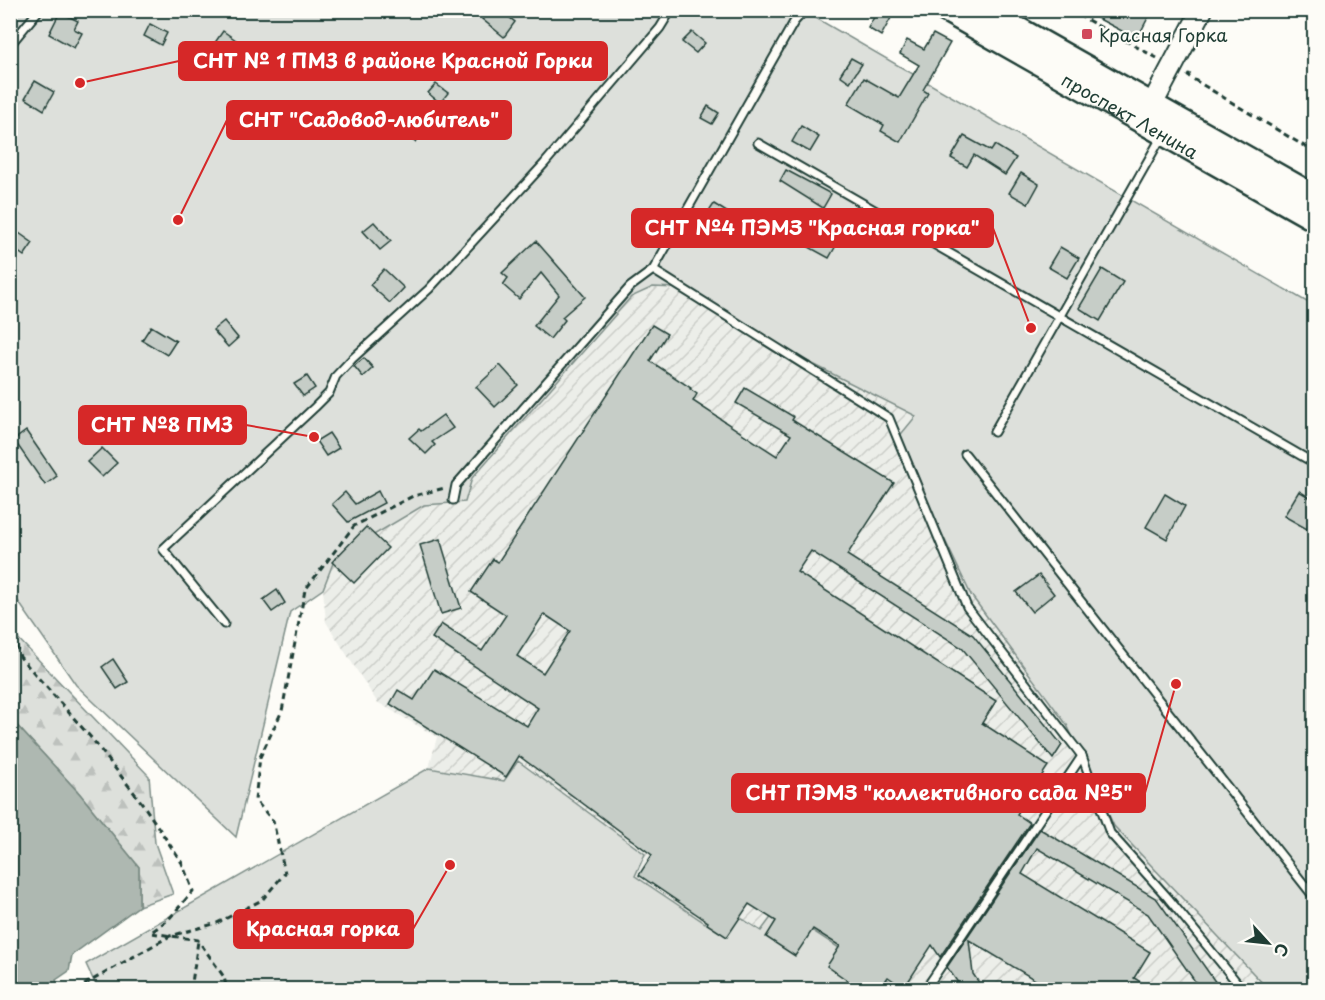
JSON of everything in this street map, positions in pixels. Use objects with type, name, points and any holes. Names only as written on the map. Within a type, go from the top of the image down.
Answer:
[{"type":"main road","name":"проспект Ленина","points":[[945,10],[1314,196]]},
{"type":"main road","name":"проспект Ленина","points":[[985,10],[1148,113],[1164,133],[1314,219]]},
{"type":"street","points":[[1148,113],[1202,10]]},
{"type":"lane","points":[[10,45],[39,10]]},
{"type":"lane","points":[[224,624],[164,549],[315,407],[329,393],[336,376],[352,359],[429,289],[544,164],[660,28],[671,10]]},
{"type":"lane","points":[[453,500],[456,485],[630,287],[653,270],[794,22],[805,10]]},
{"type":"lane","points":[[994,432],[1164,133]]},
{"type":"lane","points":[[758,144],[1314,464]]},
{"type":"lane","points":[[653,270],[889,418],[967,607],[1082,756],[1110,833],[1168,898],[1243,990]]},
{"type":"lane","points":[[965,454],[1314,897]]},
{"type":"lane","points":[[925,990],[1082,756]]},
{"type":"path","points":[[1069,10],[1158,59]]},
{"type":"path","points":[[1188,76],[1314,152]]},
{"type":"path","points":[[75,990],[170,936],[218,923],[262,900],[285,873],[273,821],[255,800],[260,757],[282,711],[305,590],[354,526],[413,496],[456,485]]},
{"type":"path","points":[[10,624],[20,657],[93,740],[142,803],[182,863],[193,891],[168,920],[150,933],[198,940],[224,977],[227,990]]},
{"type":"path","points":[[191,990],[198,940]]},
{"type":"shaded area","points":[[653,287],[678,288],[787,351],[917,417],[971,595],[1067,725],[1114,826],[1268,989],[902,989],[777,908],[761,931],[719,904],[705,923],[635,876],[645,854],[518,761],[504,781],[429,768],[437,737],[377,702],[326,622],[323,589],[335,558],[424,504],[465,502],[472,478],[631,297]]},
{"type":"shaded area","points":[[11,719],[80,794],[139,867],[139,906],[72,955],[69,971],[56,980],[60,989],[11,989]]},
{"type":"green space","points":[[10,11],[804,11],[1314,306],[1314,989],[1268,989],[1114,826],[1067,725],[971,595],[897,439],[916,416],[787,351],[678,288],[653,287],[631,297],[472,478],[465,502],[424,505],[335,558],[323,589],[290,612],[236,837],[76,685],[11,591]]},
{"type":"green space","points":[[11,631],[149,776],[155,843],[173,894],[139,906],[139,867],[80,794],[11,719]]},
{"type":"green space","points":[[518,761],[645,854],[635,876],[705,923],[719,904],[761,931],[778,908],[902,989],[98,990],[86,964],[429,768],[504,781]]},
{"type":"building","points":[[488,10],[500,10],[515,22],[504,37],[482,19]]},
{"type":"building","points":[[878,10],[892,16],[881,36],[868,28]]},
{"type":"building","points":[[1082,10],[1152,10],[1137,39]]},
{"type":"building","points":[[60,12],[78,21],[74,29],[82,33],[74,48],[49,34]]},
{"type":"building","points":[[150,24],[167,33],[161,45],[144,36]]},
{"type":"building","points":[[223,31],[243,45],[234,57],[214,44]]},
{"type":"building","points":[[692,32],[705,43],[696,53],[682,42]]},
{"type":"building","points":[[933,34],[950,43],[923,90],[928,93],[900,142],[881,131],[884,125],[848,104],[864,78],[899,98],[919,65],[900,54],[907,40],[924,49]]},
{"type":"building","points":[[851,58],[862,64],[850,82],[840,75]]},
{"type":"building","points":[[35,81],[54,92],[44,110],[25,98]]},
{"type":"building","points":[[436,84],[448,93],[440,103],[428,93]]},
{"type":"building","points":[[708,106],[719,113],[712,124],[701,118]]},
{"type":"building","points":[[408,120],[423,130],[415,142],[400,132]]},
{"type":"building","points":[[801,126],[819,137],[810,152],[792,142]]},
{"type":"building","points":[[964,136],[991,151],[995,145],[1016,158],[1005,175],[974,155],[967,167],[951,158]]},
{"type":"building","points":[[786,170],[831,194],[823,208],[780,181]]},
{"type":"building","points":[[1021,173],[1039,184],[1028,204],[1009,193]]},
{"type":"building","points":[[714,204],[733,216],[722,234],[702,222]]},
{"type":"building","points":[[374,222],[391,241],[380,250],[363,231]]},
{"type":"building","points":[[821,222],[842,235],[829,258],[807,246]]},
{"type":"building","points":[[19,233],[33,243],[24,256],[10,246]]},
{"type":"building","points":[[536,241],[585,297],[562,317],[565,320],[550,339],[534,326],[559,295],[541,273],[519,299],[503,285],[508,278],[502,273]]},
{"type":"building","points":[[1060,247],[1079,258],[1067,278],[1048,267]]},
{"type":"building","points":[[384,269],[404,288],[390,303],[370,285]]},
{"type":"building","points":[[1102,269],[1123,282],[1100,321],[1079,308]]},
{"type":"building","points":[[224,321],[238,338],[228,347],[213,330]]},
{"type":"building","points":[[652,325],[667,334],[650,361],[691,388],[697,394],[693,401],[777,456],[791,435],[736,403],[745,388],[794,417],[792,420],[894,483],[847,555],[973,635],[1062,745],[1053,759],[962,648],[811,551],[797,572],[996,701],[982,723],[1048,766],[1017,814],[1030,823],[940,957],[932,945],[904,988],[888,977],[879,990],[861,990],[827,966],[840,946],[813,929],[795,956],[766,937],[776,921],[749,904],[727,937],[639,875],[652,855],[519,756],[506,777],[390,704],[398,690],[414,700],[434,669],[527,726],[538,708],[432,638],[441,624],[482,651],[506,615],[471,592],[493,559],[498,562]],"holes":[[[544,614],[570,631],[543,673],[517,656]]]},
{"type":"building","points":[[151,326],[176,341],[167,355],[142,340]]},
{"type":"building","points":[[364,358],[373,368],[363,377],[354,366]]},
{"type":"building","points":[[500,365],[518,385],[495,407],[476,387]]},
{"type":"building","points":[[307,376],[315,388],[303,396],[294,384]]},
{"type":"building","points":[[443,415],[453,428],[432,442],[435,445],[426,454],[409,438],[419,429],[421,431]]},
{"type":"building","points":[[26,431],[57,476],[45,485],[14,440]]},
{"type":"building","points":[[329,433],[339,448],[326,456],[316,441]]},
{"type":"building","points":[[102,448],[117,463],[102,477],[87,462]]},
{"type":"building","points":[[378,491],[384,503],[348,522],[332,504],[345,492],[355,504]]},
{"type":"building","points":[[1299,491],[1314,500],[1314,517],[1307,529],[1284,516]]},
{"type":"building","points":[[1165,494],[1185,506],[1167,539],[1146,527]]},
{"type":"building","points":[[366,527],[388,548],[354,583],[332,562]]},
{"type":"building","points":[[440,539],[461,608],[441,614],[420,545]]},
{"type":"building","points":[[1039,575],[1054,594],[1032,612],[1016,592]]},
{"type":"building","points":[[277,590],[285,603],[272,612],[263,600]]},
{"type":"building","points":[[113,659],[128,682],[117,689],[102,667]]},
{"type":"building","points":[[1040,829],[1157,899],[1221,990],[1201,990],[1148,914],[1037,848],[1022,874],[1150,952],[1134,978],[1154,990],[1031,990],[1037,981],[969,940],[973,974],[984,990],[963,990],[947,967]]},
{"type":"place","name":"Красная Горка","points":[[1087,34]]},
{"type":"place","name":"СНТ № 1 ПМЗ в районе Красной Горки","points":[[80,83]]},
{"type":"place","name":"СНТ \"Садовод-любитель\"","points":[[178,220]]},
{"type":"place","name":"СНТ №4 ПЭМЗ \"Красная горка\"","points":[[1031,328]]},
{"type":"place","name":"СНТ №8 ПМЗ","points":[[314,437]]},
{"type":"place","name":"СНТ ПЭМЗ \"коллективного сада №5\"","points":[[1176,684]]},
{"type":"place","name":"Красная горка","points":[[450,865]]}]
